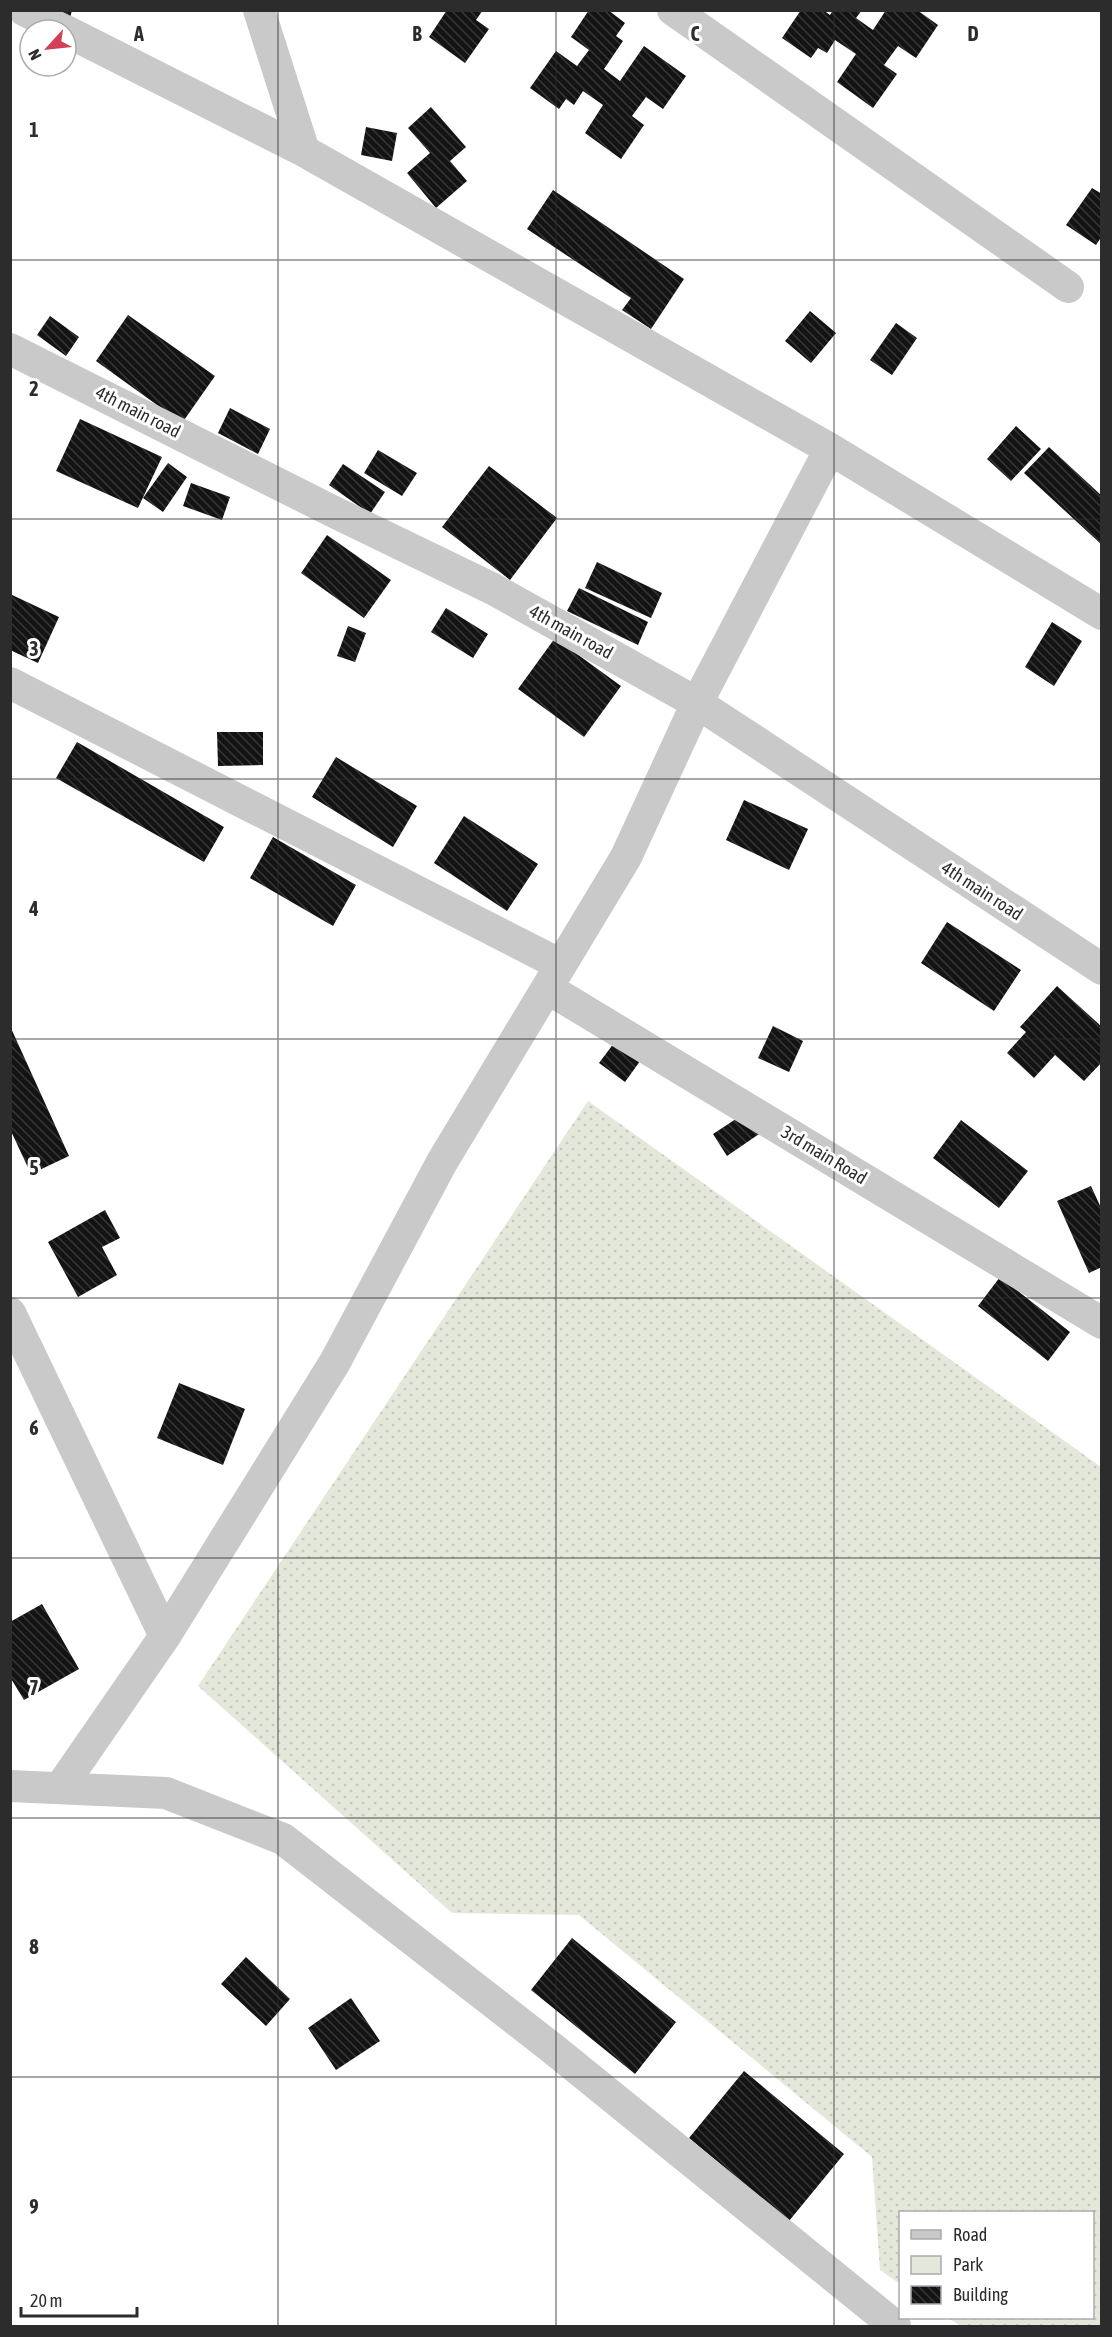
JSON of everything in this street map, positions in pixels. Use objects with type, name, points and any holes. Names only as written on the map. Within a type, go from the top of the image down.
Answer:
[{"type":"street","points":[[24,10],[40,18]]},
{"type":"street","points":[[259,10],[304,151]]},
{"type":"street","points":[[673,10],[1068,287]]},
{"type":"street","points":[[78,38],[304,151],[830,449],[1101,614]]},
{"type":"street","name":"4th main road","points":[[10,349],[330,510],[494,589],[697,703],[1101,969]]},
{"type":"street","points":[[60,1788],[165,1636],[335,1362],[441,1162],[626,857],[697,703],[830,449]]},
{"type":"street","name":"3rd main Road","points":[[10,683],[554,976],[1101,1323]]},
{"type":"street","points":[[10,1313],[165,1636]]},
{"type":"street","points":[[10,1786],[166,1793],[283,1839],[552,2048],[895,2326]]},
{"type":"green space","points":[[588,1101],[1101,1467],[1101,2326],[961,2326],[950,2319],[1094,2319],[1094,2211],[899,2211],[899,2283],[880,2270],[872,2157],[579,1915],[452,1913],[198,1686]]},
{"type":"building","points":[[46,10],[72,10],[70,18]]},
{"type":"building","points":[[447,10],[483,10],[476,20],[489,29],[465,63],[429,37]]},
{"type":"building","points":[[589,10],[608,10],[625,23],[616,36],[623,41],[604,69],[620,81],[644,46],[686,76],[663,109],[646,97],[632,116],[644,125],[621,159],[585,133],[603,105],[583,91],[574,105],[566,99],[559,109],[530,88],[556,51],[577,66],[589,50],[571,37]]},
{"type":"building","points":[[801,10],[823,10],[830,15],[833,10],[862,10],[856,18],[873,30],[886,10],[917,10],[938,25],[916,58],[898,46],[884,65],[897,74],[873,108],[837,82],[856,54],[835,40],[827,53],[818,48],[811,58],[782,38]]},
{"type":"building","points":[[431,107],[466,147],[450,161],[467,181],[436,208],[407,173],[430,153],[408,128]]},
{"type":"building","points":[[366,127],[397,133],[392,161],[361,155]]},
{"type":"building","points":[[1092,188],[1102,194],[1102,236],[1096,245],[1066,225]]},
{"type":"building","points":[[553,190],[684,279],[651,329],[622,310],[631,298],[527,229]]},
{"type":"building","points":[[810,311],[836,333],[811,363],[785,341]]},
{"type":"building","points":[[128,315],[215,376],[182,423],[96,361]]},
{"type":"building","points":[[50,316],[79,337],[66,356],[37,335]]},
{"type":"building","points":[[896,323],[917,338],[892,375],[870,360]]},
{"type":"building","points":[[230,408],[270,429],[258,454],[218,433]]},
{"type":"building","points":[[80,419],[162,457],[138,508],[56,471]]},
{"type":"building","points":[[1016,426],[1041,449],[1011,481],[987,459]]},
{"type":"building","points":[[1049,447],[1102,496],[1102,545],[1024,473]]},
{"type":"building","points":[[378,450],[417,473],[402,496],[364,473]]},
{"type":"building","points":[[168,463],[187,477],[163,512],[143,498]]},
{"type":"building","points":[[343,464],[385,492],[370,514],[329,485]]},
{"type":"building","points":[[489,466],[557,518],[510,580],[442,527]]},
{"type":"building","points":[[191,483],[230,497],[222,520],[183,506]]},
{"type":"building","points":[[327,535],[391,580],[364,618],[301,573]]},
{"type":"building","points":[[597,562],[662,593],[651,618],[585,588]]},
{"type":"building","points":[[579,588],[648,622],[638,645],[567,611]]},
{"type":"building","points":[[10,594],[59,617],[38,663],[10,650]]},
{"type":"building","points":[[446,608],[488,634],[473,658],[431,632]]},
{"type":"building","points":[[1052,622],[1082,641],[1054,686],[1025,667]]},
{"type":"building","points":[[348,626],[366,633],[355,662],[337,656]]},
{"type":"building","points":[[555,638],[621,686],[584,737],[518,689]]},
{"type":"building","points":[[217,732],[263,732],[263,765],[218,766]]},
{"type":"building","points":[[77,742],[224,827],[204,862],[56,778]]},
{"type":"building","points":[[336,757],[417,806],[393,847],[312,797]]},
{"type":"building","points":[[744,800],[808,829],[789,870],[726,840]]},
{"type":"building","points":[[464,816],[538,864],[507,911],[434,863]]},
{"type":"building","points":[[273,837],[356,885],[333,926],[250,878]]},
{"type":"building","points":[[947,922],[1021,970],[994,1011],[921,963]]},
{"type":"building","points":[[1057,986],[1102,1027],[1102,1062],[1084,1081],[1055,1055],[1034,1078],[1007,1053],[1026,1032],[1020,1027]]},
{"type":"building","points":[[10,1026],[69,1156],[31,1174],[10,1129]]},
{"type":"building","points":[[773,1026],[803,1041],[789,1072],[758,1058]]},
{"type":"building","points":[[617,1039],[643,1057],[625,1082],[599,1063]]},
{"type":"building","points":[[745,1113],[759,1134],[727,1156],[713,1134]]},
{"type":"building","points":[[961,1120],[1028,1171],[999,1208],[933,1158]]},
{"type":"building","points":[[1091,1186],[1102,1210],[1102,1267],[1089,1273],[1057,1201]]},
{"type":"building","points":[[105,1210],[120,1238],[102,1247],[117,1275],[78,1297],[48,1242]]},
{"type":"building","points":[[1000,1277],[1070,1332],[1048,1361],[978,1306]]},
{"type":"building","points":[[179,1383],[245,1409],[223,1465],[157,1438]]},
{"type":"building","points":[[42,1604],[79,1669],[24,1700],[10,1677],[10,1622]]},
{"type":"building","points":[[572,1938],[676,2022],[635,2074],[531,1990]]},
{"type":"building","points":[[246,1957],[290,1999],[266,2026],[221,1984]]},
{"type":"building","points":[[351,1998],[380,2041],[336,2070],[308,2028]]},
{"type":"building","points":[[744,2071],[844,2154],[789,2221],[689,2138]]}]
